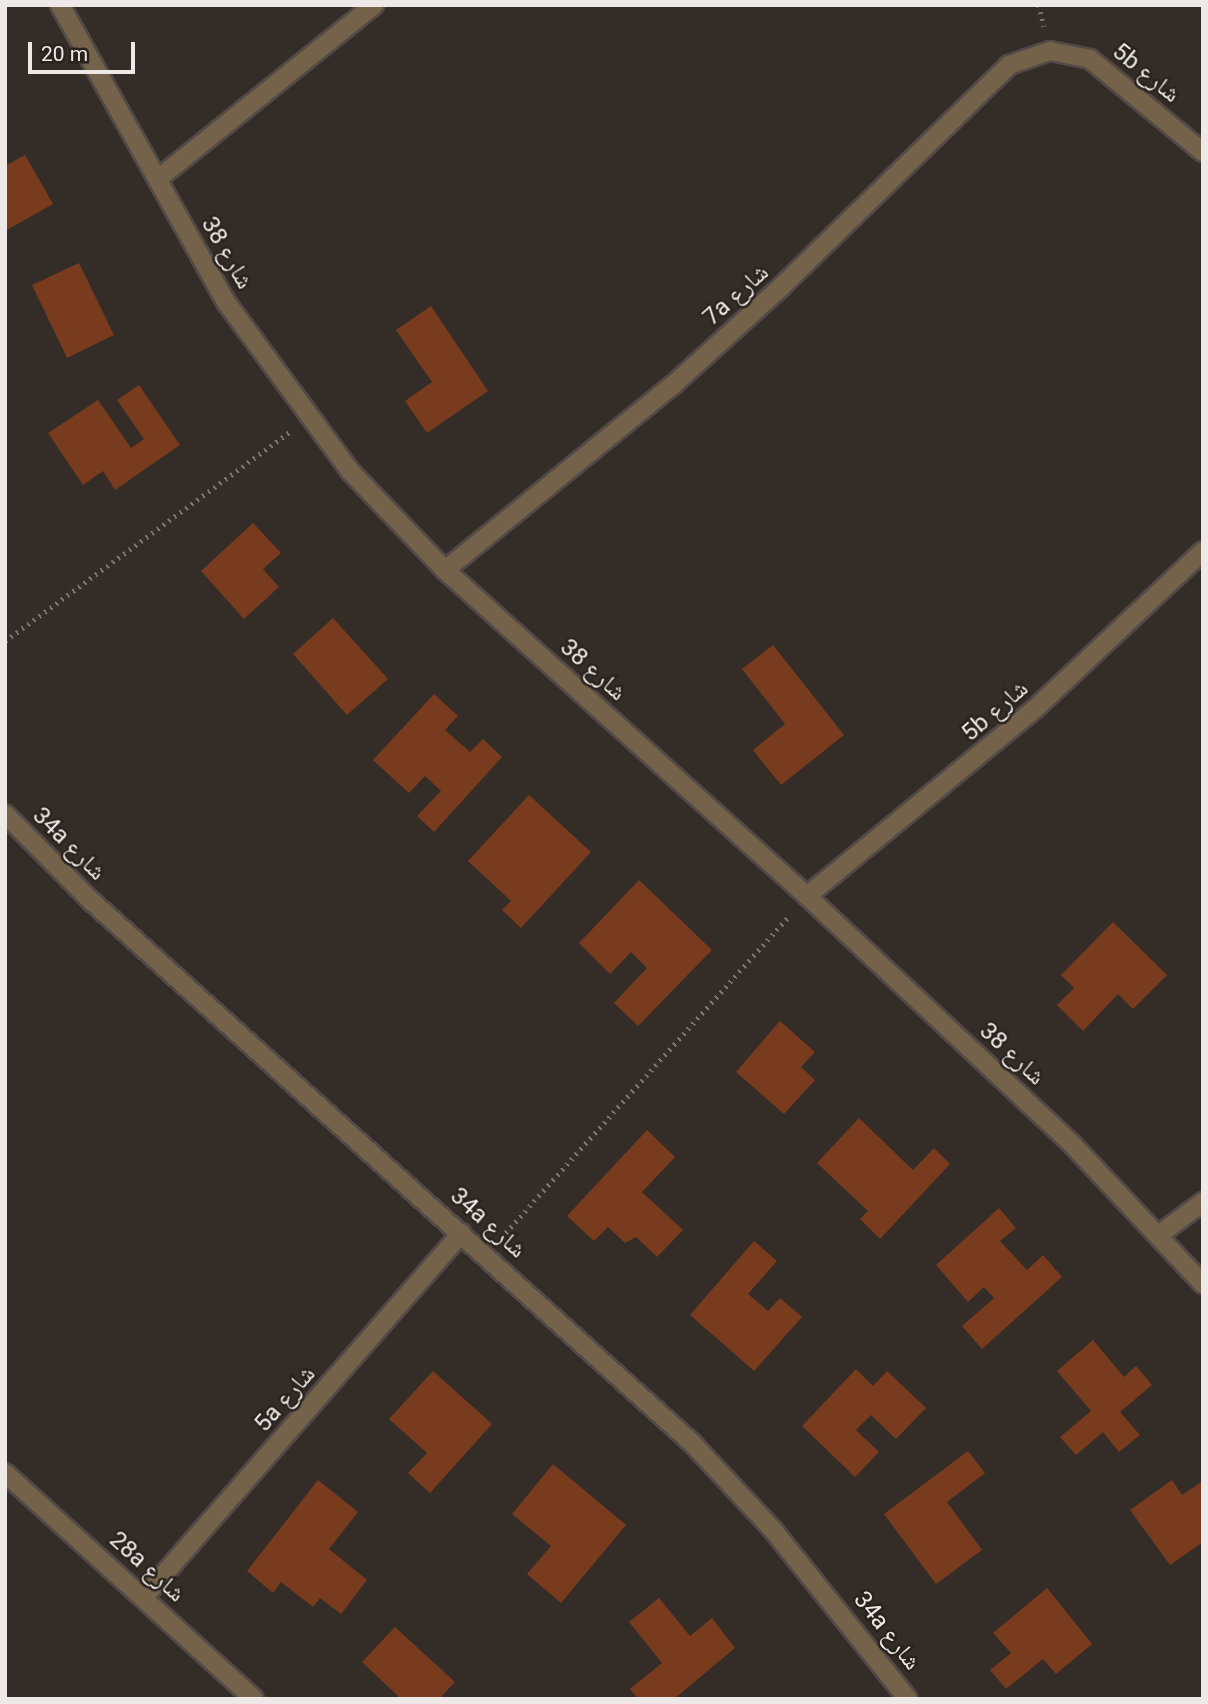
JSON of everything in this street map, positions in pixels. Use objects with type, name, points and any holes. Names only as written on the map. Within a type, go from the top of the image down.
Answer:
[{"type":"street","name":"شارع 38","points":[[60,5],[226,302],[307,418],[359,482],[445,570],[807,896],[1071,1143],[1160,1234],[1203,1284]]},
{"type":"street","points":[[159,178],[374,5]]},
{"type":"street","name":"5b شارع","points":[[1050,51],[1080,56],[1108,71],[1203,152]]},
{"type":"street","name":"7a شارع","points":[[445,570],[683,376],[889,184],[992,78],[1028,55],[1050,51]]},
{"type":"street","name":"5b شارع","points":[[807,896],[1036,709],[1203,551]]},
{"type":"street","name":"34a شارع","points":[[5,814],[88,898],[486,1254],[692,1443],[773,1530],[908,1699]]},
{"type":"street","points":[[1160,1234],[1203,1202]]},
{"type":"street","name":"5a شارع","points":[[144,1597],[462,1233]]},
{"type":"street","name":"28a شارع","points":[[5,1473],[254,1699]]},
{"type":"path","points":[[5,641],[307,418]]},
{"type":"path","points":[[486,1254],[807,896]]},
{"type":"building","points":[[25,155],[53,204],[5,231],[5,166]]},
{"type":"building","points":[[79,263],[114,335],[67,358],[32,285]]},
{"type":"building","points":[[431,306],[488,391],[427,433],[405,401],[432,382],[396,330]]},
{"type":"building","points":[[139,385],[180,445],[115,490],[103,471],[83,485],[48,433],[98,400],[131,448],[144,439],[117,400]]},
{"type":"building","points":[[253,523],[281,553],[263,569],[279,587],[244,619],[201,571]]},
{"type":"building","points":[[333,618],[388,679],[347,715],[293,654]]},
{"type":"building","points":[[773,645],[844,735],[781,785],[753,750],[785,724],[742,669]]},
{"type":"building","points":[[434,694],[458,716],[445,730],[470,752],[483,739],[502,757],[434,832],[417,816],[441,791],[425,776],[409,793],[373,760]]},
{"type":"building","points":[[529,795],[591,852],[521,928],[502,910],[511,901],[468,861]]},
{"type":"building","points":[[639,880],[712,950],[638,1026],[614,1003],[647,968],[631,952],[610,974],[579,943]]},
{"type":"building","points":[[1113,922],[1167,975],[1133,1009],[1118,994],[1083,1031],[1057,1005],[1074,988],[1061,975]]},
{"type":"building","points":[[780,1021],[815,1052],[801,1067],[815,1080],[784,1114],[736,1072]]},
{"type":"building","points":[[859,1118],[913,1170],[934,1148],[950,1164],[880,1239],[860,1219],[868,1211],[817,1163]]},
{"type":"building","points":[[647,1130],[675,1157],[642,1192],[683,1230],[657,1257],[636,1237],[625,1243],[608,1227],[594,1241],[567,1216]]},
{"type":"building","points":[[999,1208],[1016,1228],[1000,1241],[1027,1270],[1043,1255],[1062,1277],[982,1349],[962,1326],[994,1298],[984,1287],[968,1302],[936,1265]]},
{"type":"building","points":[[754,1241],[777,1261],[748,1294],[768,1311],[780,1298],[802,1317],[754,1371],[690,1315]]},
{"type":"building","points":[[1093,1340],[1124,1377],[1136,1366],[1152,1385],[1120,1412],[1140,1435],[1119,1452],[1103,1432],[1076,1455],[1060,1437],[1091,1411],[1057,1371]]},
{"type":"building","points":[[856,1369],[873,1386],[887,1371],[926,1408],[896,1439],[871,1415],[856,1430],[879,1452],[855,1477],[802,1426]]},
{"type":"building","points":[[433,1371],[492,1424],[430,1493],[408,1473],[427,1453],[389,1419]]},
{"type":"building","points":[[968,1451],[985,1473],[947,1502],[982,1550],[936,1584],[884,1514]]},
{"type":"building","points":[[553,1464],[626,1525],[561,1603],[527,1574],[551,1546],[512,1514]]},
{"type":"building","points":[[318,1480],[358,1512],[329,1549],[367,1580],[341,1614],[320,1598],[313,1607],[281,1582],[273,1593],[247,1571]]},
{"type":"building","points":[[1172,1480],[1182,1495],[1203,1481],[1203,1542],[1170,1565],[1130,1510]]},
{"type":"building","points":[[1047,1588],[1092,1644],[1056,1674],[1043,1659],[1006,1689],[990,1670],[1011,1653],[993,1633]]},
{"type":"building","points":[[659,1598],[690,1636],[712,1618],[735,1648],[674,1699],[638,1699],[630,1689],[662,1663],[629,1622]]},
{"type":"building","points":[[395,1627],[455,1682],[439,1699],[401,1699],[362,1662]]}]
